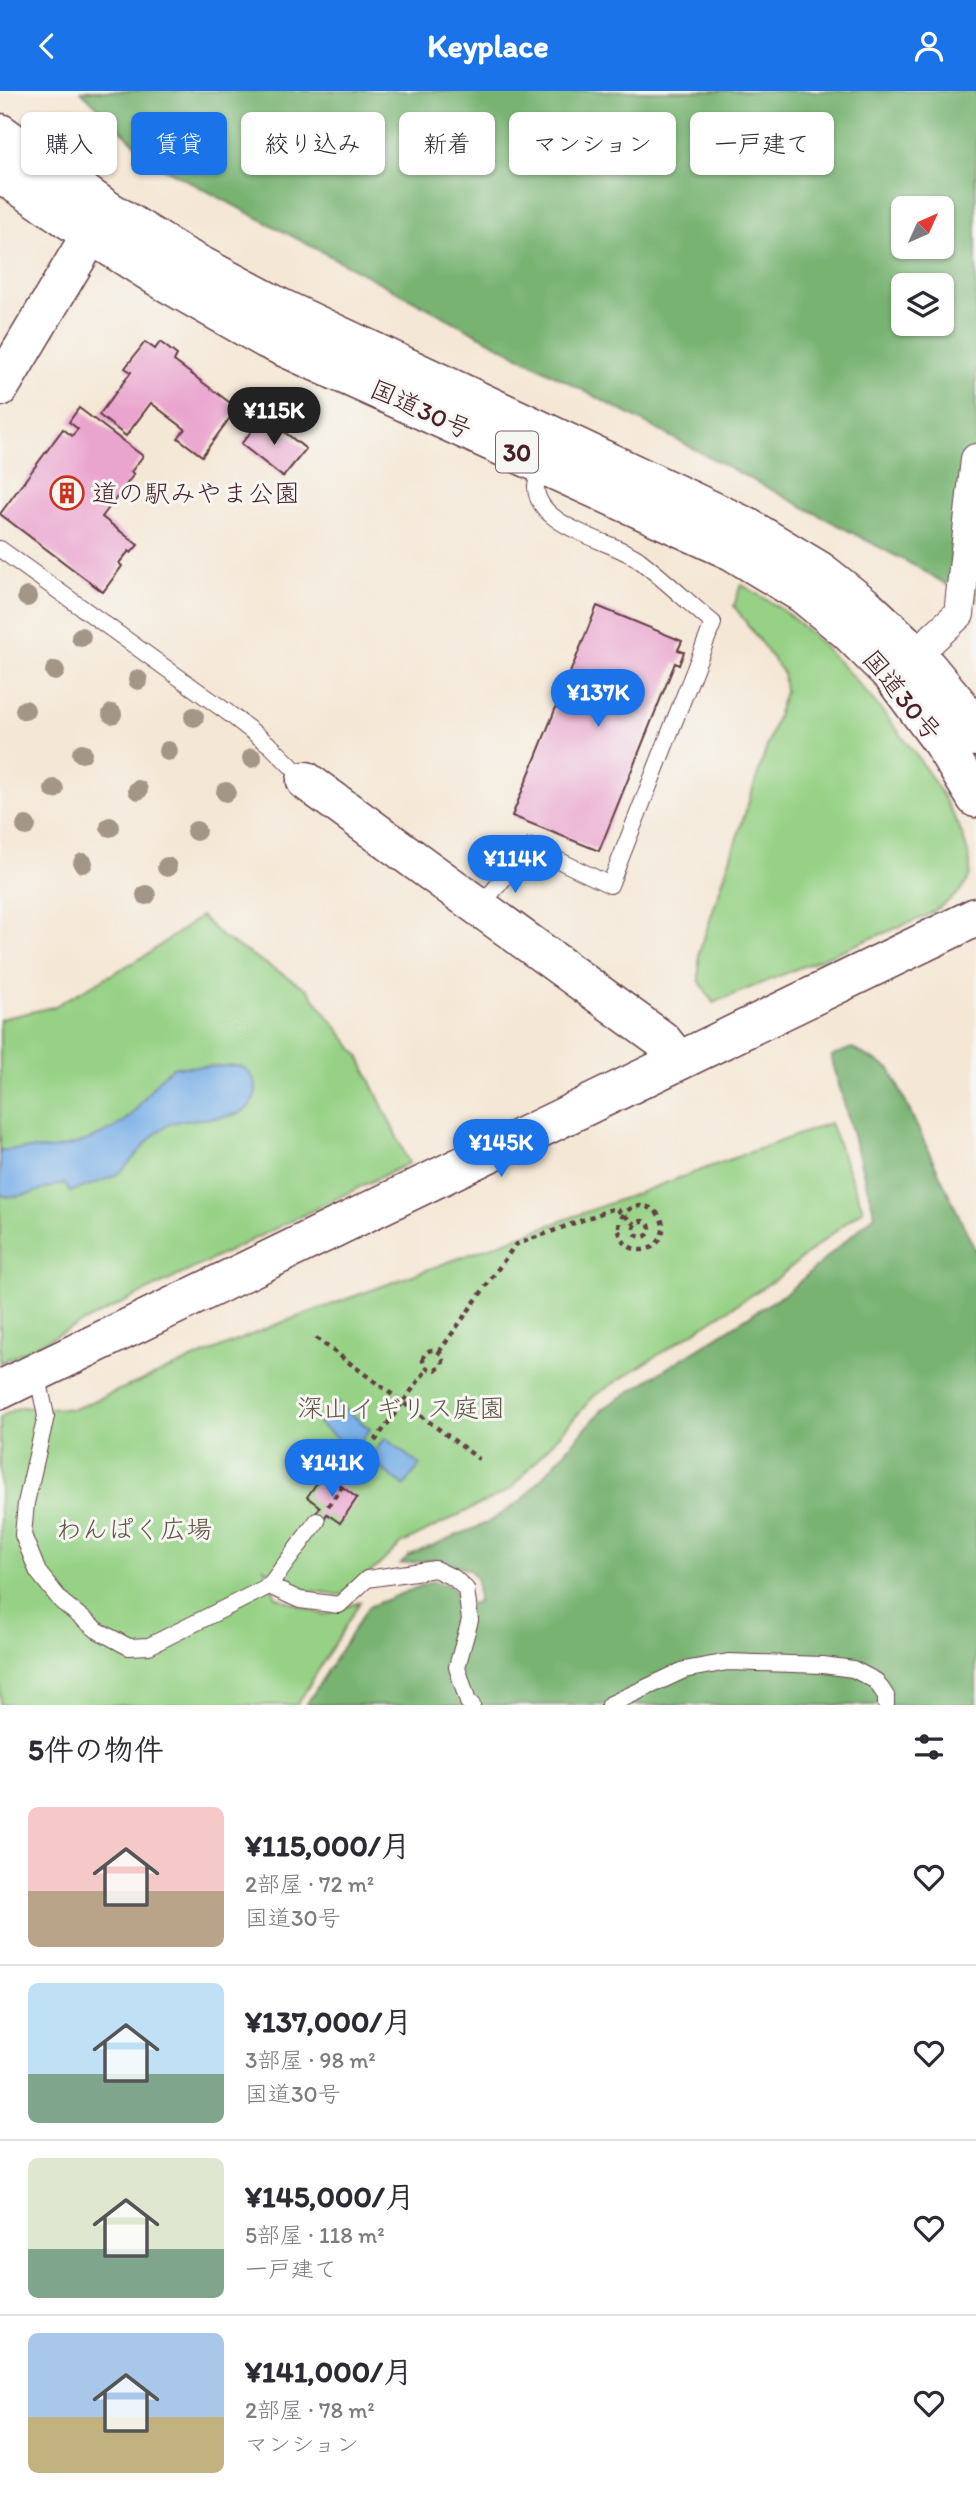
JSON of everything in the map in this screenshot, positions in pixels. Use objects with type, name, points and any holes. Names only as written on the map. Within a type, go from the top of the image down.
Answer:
[{"type":"main road","name":"国道30号","points":[[0,134],[98,221]]},
{"type":"main road","name":"国道30号","points":[[0,173],[98,221],[181,255],[547,450],[747,527],[820,571],[867,608],[904,665],[941,741],[976,798]]},
{"type":"main road","points":[[0,387],[98,221]]},
{"type":"main road","name":"国道30号","points":[[904,665],[957,703],[976,737]]},
{"type":"main road","points":[[306,781],[662,1040],[678,1060]]},
{"type":"main road","points":[[0,1390],[976,917]]},
{"type":"street","points":[[904,665],[959,614],[976,459]]},
{"type":"lane","points":[[480,906],[531,847],[610,885],[713,623],[636,558],[566,526],[551,513],[540,501],[536,487],[547,450]]},
{"type":"lane","points":[[0,549],[227,712],[271,746],[306,781]]},
{"type":"lane","points":[[37,1372],[46,1416],[26,1503],[23,1535],[38,1572],[62,1602],[97,1630],[129,1647],[149,1646],[269,1586],[317,1521]]},
{"type":"lane","points":[[269,1586],[300,1600],[339,1605],[367,1579],[435,1569],[453,1578],[466,1589],[470,1620],[457,1667],[468,1702],[472,1705]]},
{"type":"lane","points":[[609,1705],[684,1670],[728,1662],[823,1665],[853,1669],[876,1681],[886,1696],[886,1705]]},
{"type":"path","points":[[635,1206],[651,1207],[662,1218],[664,1226],[660,1241],[655,1246],[642,1250],[628,1246],[623,1241],[619,1228],[623,1215],[635,1206]]},
{"type":"path","points":[[439,1352],[515,1245],[615,1208],[635,1224]]},
{"type":"path","points":[[316,1338],[479,1459]]},
{"type":"path","points":[[432,1350],[439,1352],[443,1357],[442,1364],[434,1371],[427,1369],[423,1364],[424,1354],[432,1350]]},
{"type":"path","points":[[317,1521],[427,1369]]},
{"type":"green space","points":[[81,91],[976,91],[976,602],[917,567],[177,175],[227,175],[227,112],[131,112],[131,140],[117,126],[117,112],[103,112]]},
{"type":"green space","points":[[741,584],[781,609],[809,632],[837,660],[899,733],[928,772],[951,811],[966,846],[970,875],[958,893],[928,915],[713,1003],[699,980],[699,953],[785,692],[783,673],[734,606]]},
{"type":"green space","points":[[201,916],[222,937],[307,989],[359,1056],[409,1163],[0,1363],[0,1019],[53,1007],[148,954]]},
{"type":"green space","points":[[852,1048],[890,1069],[976,1252],[976,1705],[306,1705],[368,1607],[433,1581],[450,1586],[465,1605],[478,1602],[477,1580],[470,1570],[437,1559],[401,1564],[409,1555],[487,1523],[522,1500],[604,1408],[789,1291],[875,1215],[831,1056]]},
{"type":"green space","points":[[830,1123],[863,1209],[776,1279],[594,1396],[511,1489],[401,1544],[341,1595],[294,1588],[264,1568],[276,1597],[324,1615],[360,1602],[297,1705],[0,1705],[0,1417],[20,1407],[74,1409],[270,1327]]},
{"type":"water","points":[[241,1066],[252,1077],[256,1088],[251,1104],[243,1111],[231,1116],[177,1122],[166,1126],[153,1136],[120,1172],[70,1192],[64,1183],[23,1195],[0,1195],[0,1151],[58,1148],[102,1134],[126,1120],[173,1067]]},
{"type":"water","points":[[336,1402],[370,1429],[354,1451],[319,1424]]},
{"type":"water","points":[[385,1438],[420,1465],[404,1486],[369,1459]]},
{"type":"building","points":[[145,342],[155,349],[160,342],[177,355],[174,361],[237,408],[202,456],[178,438],[185,429],[151,403],[126,436],[99,415],[131,372],[125,368]]},
{"type":"building","name":"道の駅みやま公園","points":[[79,408],[143,456],[131,472],[134,474],[102,517],[138,545],[119,563],[122,566],[103,592],[0,514],[63,429],[72,436],[78,429],[69,422]]},
{"type":"building","points":[[264,416],[306,449],[283,477],[241,444]]},
{"type":"building","points":[[597,606],[682,641],[678,650],[684,652],[679,665],[675,663],[599,851],[512,816]]},
{"type":"building","points":[[324,1473],[357,1498],[340,1523],[327,1514],[324,1519],[316,1513],[320,1507],[307,1497]]},
{"type":"place","name":"道の駅みやま公園","points":[[67,493]]},
{"type":"park label","name":"深山イギリス庭園","points":[[401,1408]]},
{"type":"park label","name":"わんぱく広場","points":[[134,1529]]}]
